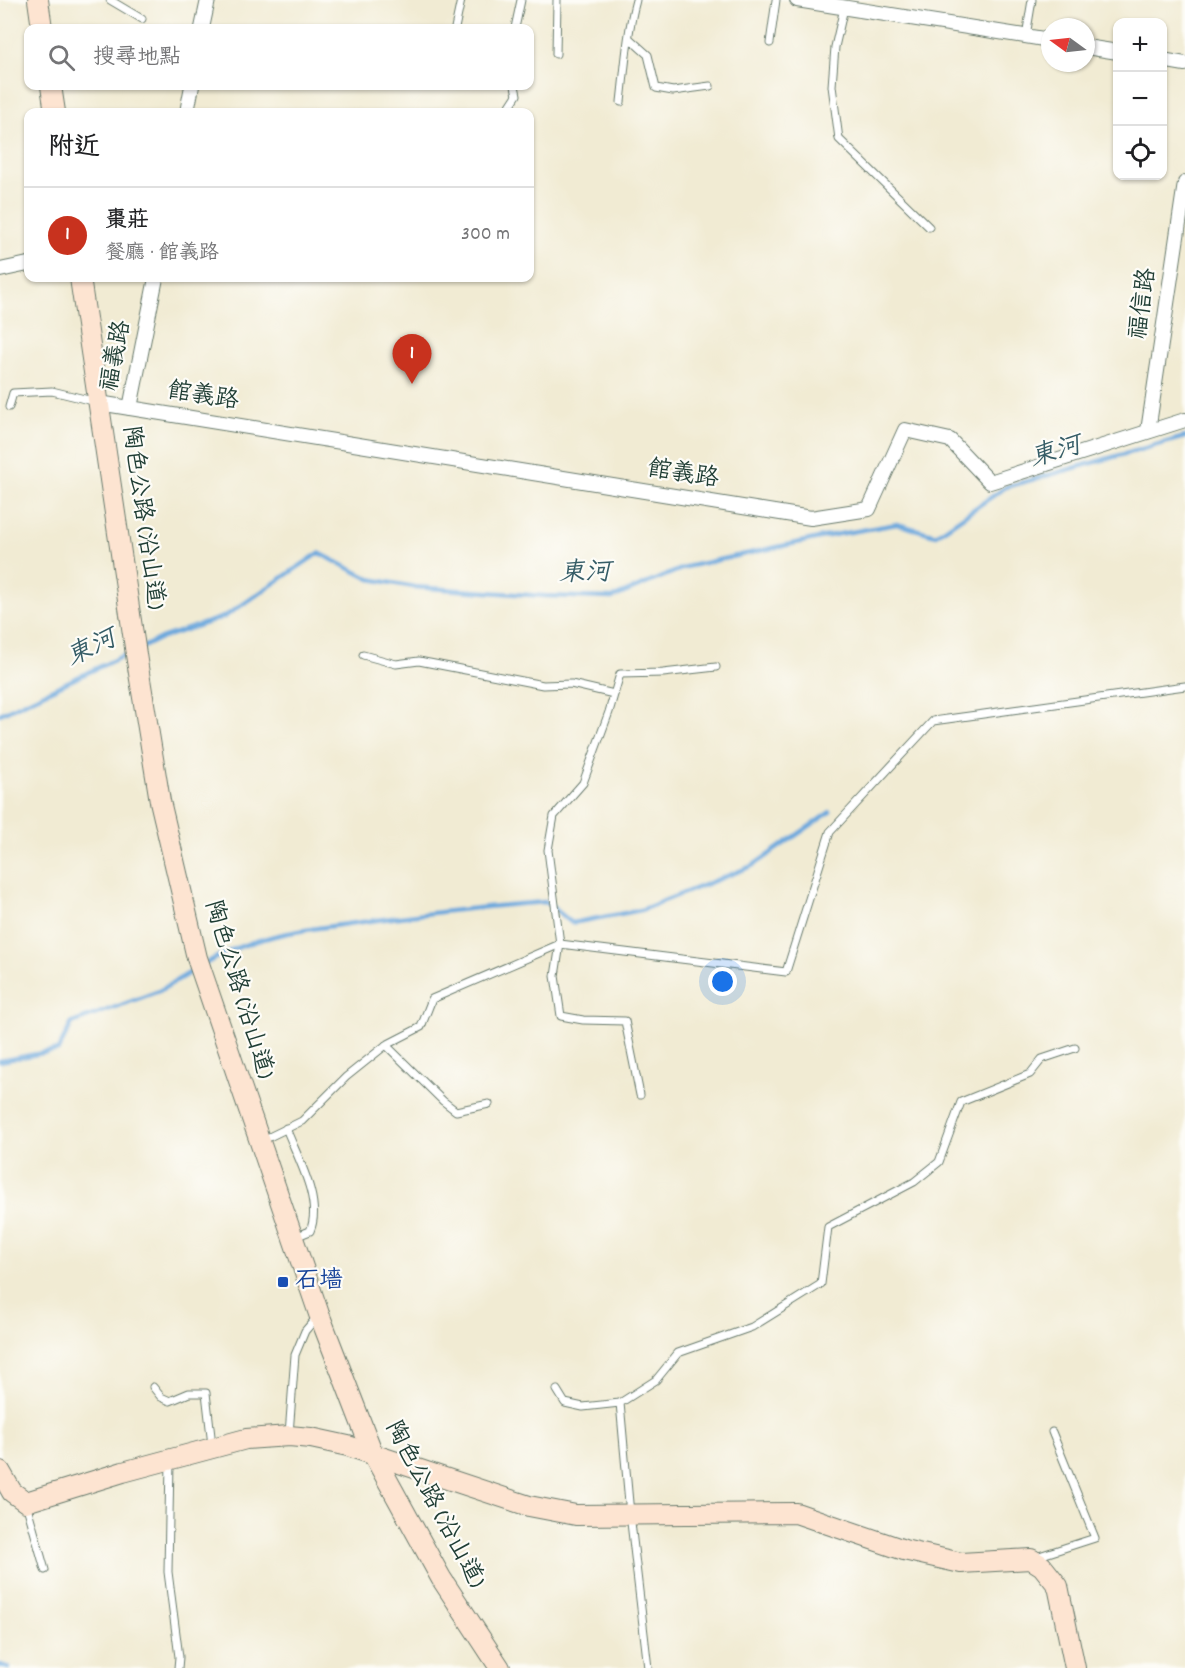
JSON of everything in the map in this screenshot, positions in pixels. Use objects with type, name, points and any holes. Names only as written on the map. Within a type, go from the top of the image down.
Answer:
[{"type":"main road","points":[[38,0],[41,24]]},
{"type":"main road","points":[[52,90],[54,108]]},
{"type":"main road","name":"陶色公路 (沿山道)","points":[[81,282],[160,801],[204,981],[319,1314],[373,1454],[441,1578],[500,1668]]},
{"type":"main road","points":[[0,1471],[15,1496],[123,1472],[246,1439],[311,1438],[373,1454],[529,1506],[576,1515],[796,1514],[904,1550],[961,1563],[1031,1559],[1042,1566],[1058,1586],[1075,1668]]},
{"type":"street","points":[[203,24],[208,0]]},
{"type":"street","points":[[797,0],[1041,38]]},
{"type":"street","points":[[1095,48],[1113,51]]},
{"type":"street","points":[[1167,61],[1185,64]]},
{"type":"street","points":[[188,108],[191,90]]},
{"type":"street","name":"福信路","points":[[1148,431],[1185,183]]},
{"type":"street","points":[[0,270],[24,265]]},
{"type":"street","name":"福義路","points":[[130,408],[155,282]]},
{"type":"street","name":"館義路","points":[[99,403],[812,518],[869,509],[905,430],[950,440],[990,482],[1185,420]]},
{"type":"lane","points":[[110,0],[142,19]]},
{"type":"lane","points":[[456,24],[461,0]]},
{"type":"lane","points":[[517,24],[521,0]]},
{"type":"lane","points":[[556,0],[556,54]]},
{"type":"lane","points":[[621,102],[629,27],[636,0]]},
{"type":"lane","points":[[770,43],[776,0]]},
{"type":"lane","points":[[1026,36],[1032,0]]},
{"type":"lane","points":[[844,8],[835,47],[832,86],[839,139],[929,227]]},
{"type":"lane","points":[[629,38],[648,55],[656,88],[672,91],[710,86]]},
{"type":"lane","points":[[509,108],[517,95],[516,90]]},
{"type":"lane","points":[[9,407],[13,393],[52,391],[99,403]]},
{"type":"lane","points":[[363,655],[396,664],[419,661],[543,684],[571,684],[614,694]]},
{"type":"lane","points":[[640,1095],[625,1021],[583,1020],[561,1016],[555,976],[560,944],[548,850],[554,816],[583,783],[620,674],[663,673],[717,667]]},
{"type":"lane","points":[[259,1142],[302,1120],[346,1077],[386,1045],[421,1026],[432,999],[560,944],[786,972],[830,832],[933,721],[1185,686]]},
{"type":"lane","points":[[386,1045],[442,1101],[456,1111],[489,1104]]},
{"type":"lane","points":[[557,1390],[565,1403],[583,1407],[620,1403],[656,1380],[678,1353],[752,1327],[821,1284],[828,1227],[914,1182],[939,1162],[961,1102],[1030,1074],[1042,1059],[1075,1048]]},
{"type":"lane","points":[[286,1128],[312,1195],[314,1223],[310,1231],[293,1238]]},
{"type":"lane","points":[[289,1437],[295,1355],[305,1331],[319,1314]]},
{"type":"lane","points":[[153,1388],[170,1401],[189,1393],[206,1393],[212,1448]]},
{"type":"lane","points":[[620,1403],[648,1668]]},
{"type":"lane","points":[[1031,1559],[1095,1538],[1052,1432]]},
{"type":"lane","points":[[170,1459],[168,1572],[179,1658],[178,1668]]},
{"type":"lane","points":[[15,1496],[45,1570]]},
{"type":"waterway","name":"東河","points":[[141,648],[161,638],[224,617],[319,553],[370,579],[414,587],[612,598],[686,567],[833,535],[897,524],[936,535],[1006,487],[1185,437]]},
{"type":"waterway","name":"東河","points":[[0,714],[131,652]]},
{"type":"waterway","points":[[203,965],[242,946],[283,934],[413,915],[546,902],[572,923],[641,910],[752,866],[830,812]]},
{"type":"waterway","points":[[0,1061],[58,1050],[72,1023],[159,991],[196,969]]},
{"type":"waterway","points":[[0,1665],[9,1668]]},
{"type":"place","name":"棗莊","points":[[412,384]]},
{"type":"place","name":"石墻","points":[[283,1282]]}]
